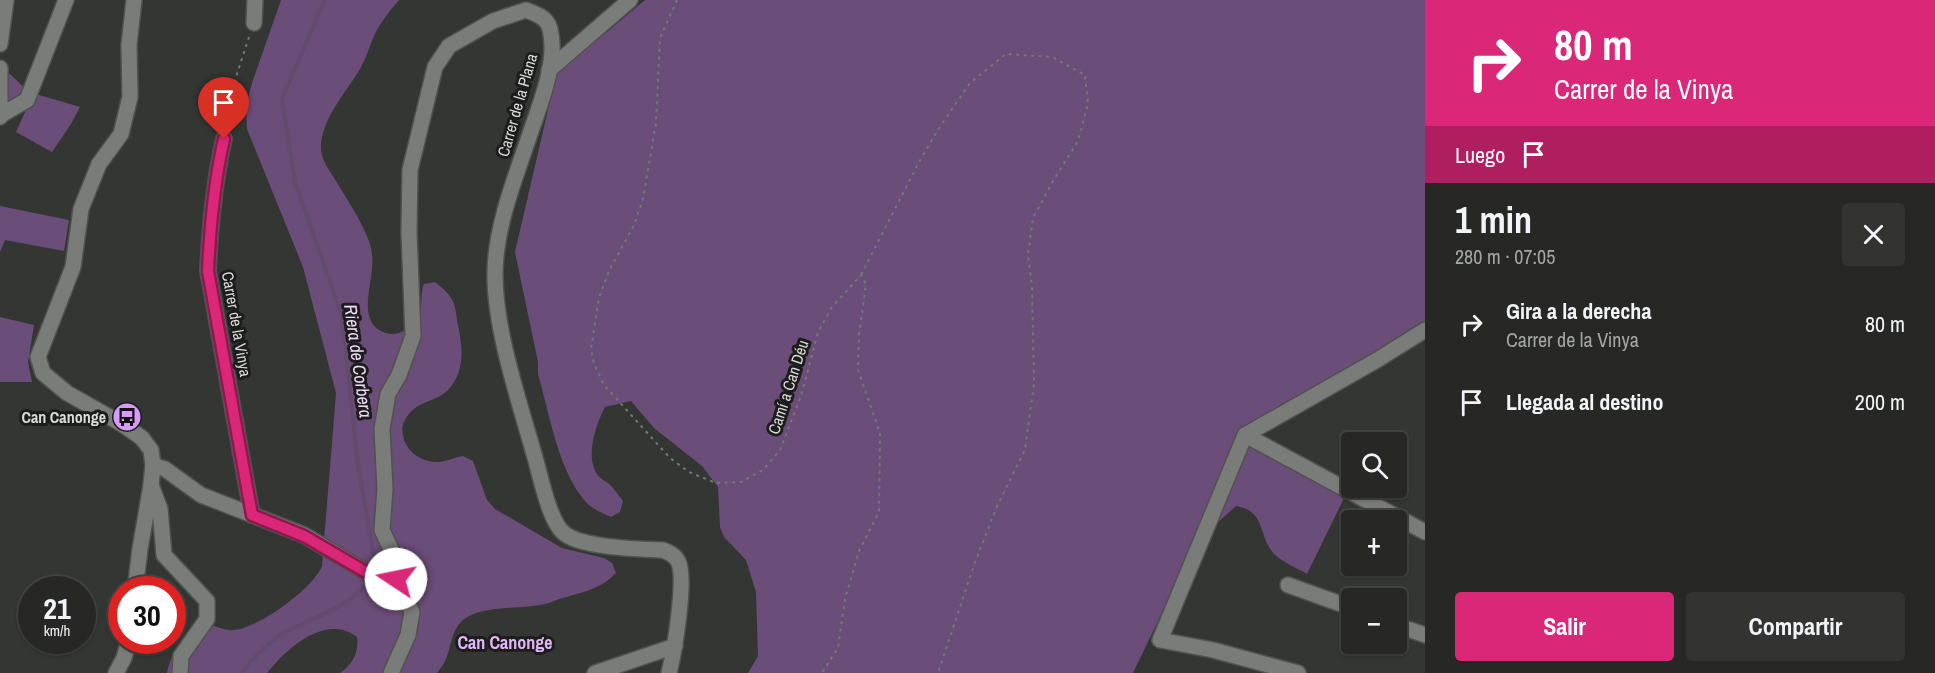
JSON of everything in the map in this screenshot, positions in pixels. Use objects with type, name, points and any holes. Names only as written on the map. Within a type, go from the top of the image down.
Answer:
[{"type":"street","points":[[0,44],[6,0]]},
{"type":"street","points":[[1,116],[27,100],[66,0]]},
{"type":"street","points":[[134,0],[129,45],[130,97],[121,134],[99,164],[81,209],[73,267],[38,357],[44,373],[67,393],[122,424],[142,438],[151,450],[153,465],[151,485],[137,576]]},
{"type":"street","points":[[254,22],[255,0]]},
{"type":"street","points":[[549,70],[630,0]]},
{"type":"street","name":"Carrer de la Plana","points":[[391,673],[408,635],[412,612],[389,581],[396,560],[382,530],[385,489],[382,429],[388,394],[399,375],[413,336],[409,232],[410,170],[435,67],[449,46],[493,21],[526,10],[546,20],[552,42],[549,70],[513,184],[498,247],[495,293],[503,333],[519,403],[555,521],[564,534],[597,544],[663,550],[673,554],[677,559],[681,575],[675,646],[669,673]]},
{"type":"street","points":[[0,68],[1,116]]},
{"type":"street","name":"Carrer de la Vinya","points":[[224,139],[219,163],[208,271],[252,515]]},
{"type":"street","points":[[1298,673],[1213,650],[1160,640],[1245,435],[1425,330]]},
{"type":"street","points":[[1245,435],[1425,532]]},
{"type":"street","points":[[153,465],[165,469],[201,495],[304,536],[364,571],[389,581]]},
{"type":"street","points":[[151,485],[160,509],[164,555],[207,601],[207,618],[181,656],[180,673]]},
{"type":"street","points":[[1288,585],[1341,604]]},
{"type":"street","points":[[1407,629],[1425,635]]},
{"type":"street","points":[[595,673],[675,646]]},
{"type":"street","points":[[116,673],[125,654]]},
{"type":"path","name":"Camí a Can Déu","points":[[677,0],[660,38],[656,123],[644,199],[599,298],[591,349],[594,364],[604,385],[670,458],[689,472],[716,483],[741,482],[763,470],[780,450],[801,396],[818,332],[832,307],[861,275],[919,162],[939,128],[970,84],[1006,54],[1052,57],[1085,75],[1088,104],[1078,141],[1033,218],[1028,255],[1032,287],[1034,383],[1026,450],[997,506],[938,673]]},
{"type":"path","points":[[224,139],[236,77],[254,22]]},
{"type":"path","points":[[822,673],[838,648],[845,599],[859,551],[879,512],[880,433],[858,370],[859,334],[866,284],[861,275]]},
{"type":"shaded area","points":[[281,0],[399,0],[379,27],[361,67],[330,116],[325,126],[321,148],[326,165],[358,218],[370,244],[372,264],[368,307],[373,324],[379,330],[390,334],[401,332],[410,326],[420,311],[424,284],[435,282],[448,293],[454,305],[462,356],[458,374],[448,390],[437,398],[419,405],[408,415],[402,428],[404,440],[414,454],[428,461],[440,462],[463,456],[473,461],[487,500],[495,509],[562,548],[604,558],[612,563],[616,573],[585,592],[535,606],[488,610],[468,617],[460,623],[452,637],[445,661],[437,673],[340,673],[354,657],[357,637],[345,631],[333,629],[320,631],[296,644],[267,673],[167,673],[174,654],[186,654],[186,642],[189,639],[211,625],[231,630],[256,623],[297,596],[317,575],[322,566],[336,393],[303,267],[247,129],[246,107]]},
{"type":"shaded area","points":[[645,0],[1425,0],[1425,322],[1246,435],[1341,489],[1341,498],[1344,498],[1307,574],[1275,555],[1269,548],[1253,513],[1236,506],[1216,524],[1171,594],[1133,673],[748,673],[758,656],[756,592],[746,560],[724,537],[720,527],[718,487],[702,466],[654,428],[631,401],[605,407],[595,431],[592,449],[597,474],[623,501],[620,512],[611,517],[594,509],[584,500],[566,469],[538,374],[538,362],[515,252],[557,71],[589,41],[607,32]]},
{"type":"shaded area","points":[[0,72],[10,74],[29,92],[80,107],[52,152],[16,132],[26,110],[0,100]]},
{"type":"shaded area","points":[[0,206],[69,220],[64,251],[5,240],[0,252]]},
{"type":"shaded area","points":[[0,317],[34,325],[28,362],[32,382],[0,382]]},
{"type":"waterway","name":"Riera de Corbera","points":[[325,0],[282,98],[295,182],[342,316],[358,466],[374,556],[371,569]]},
{"type":"waterway","name":"Riera de Corbera","points":[[241,673],[276,638],[343,604],[355,596],[368,579]]},
{"type":"place","name":"Can Canonge","points":[[127,417]]},
{"type":"district","name":"Can Canonge","points":[[505,643]]},
{"type":"route","points":[[224,139],[219,163],[208,271],[252,515],[304,536],[383,582],[396,579]]}]
